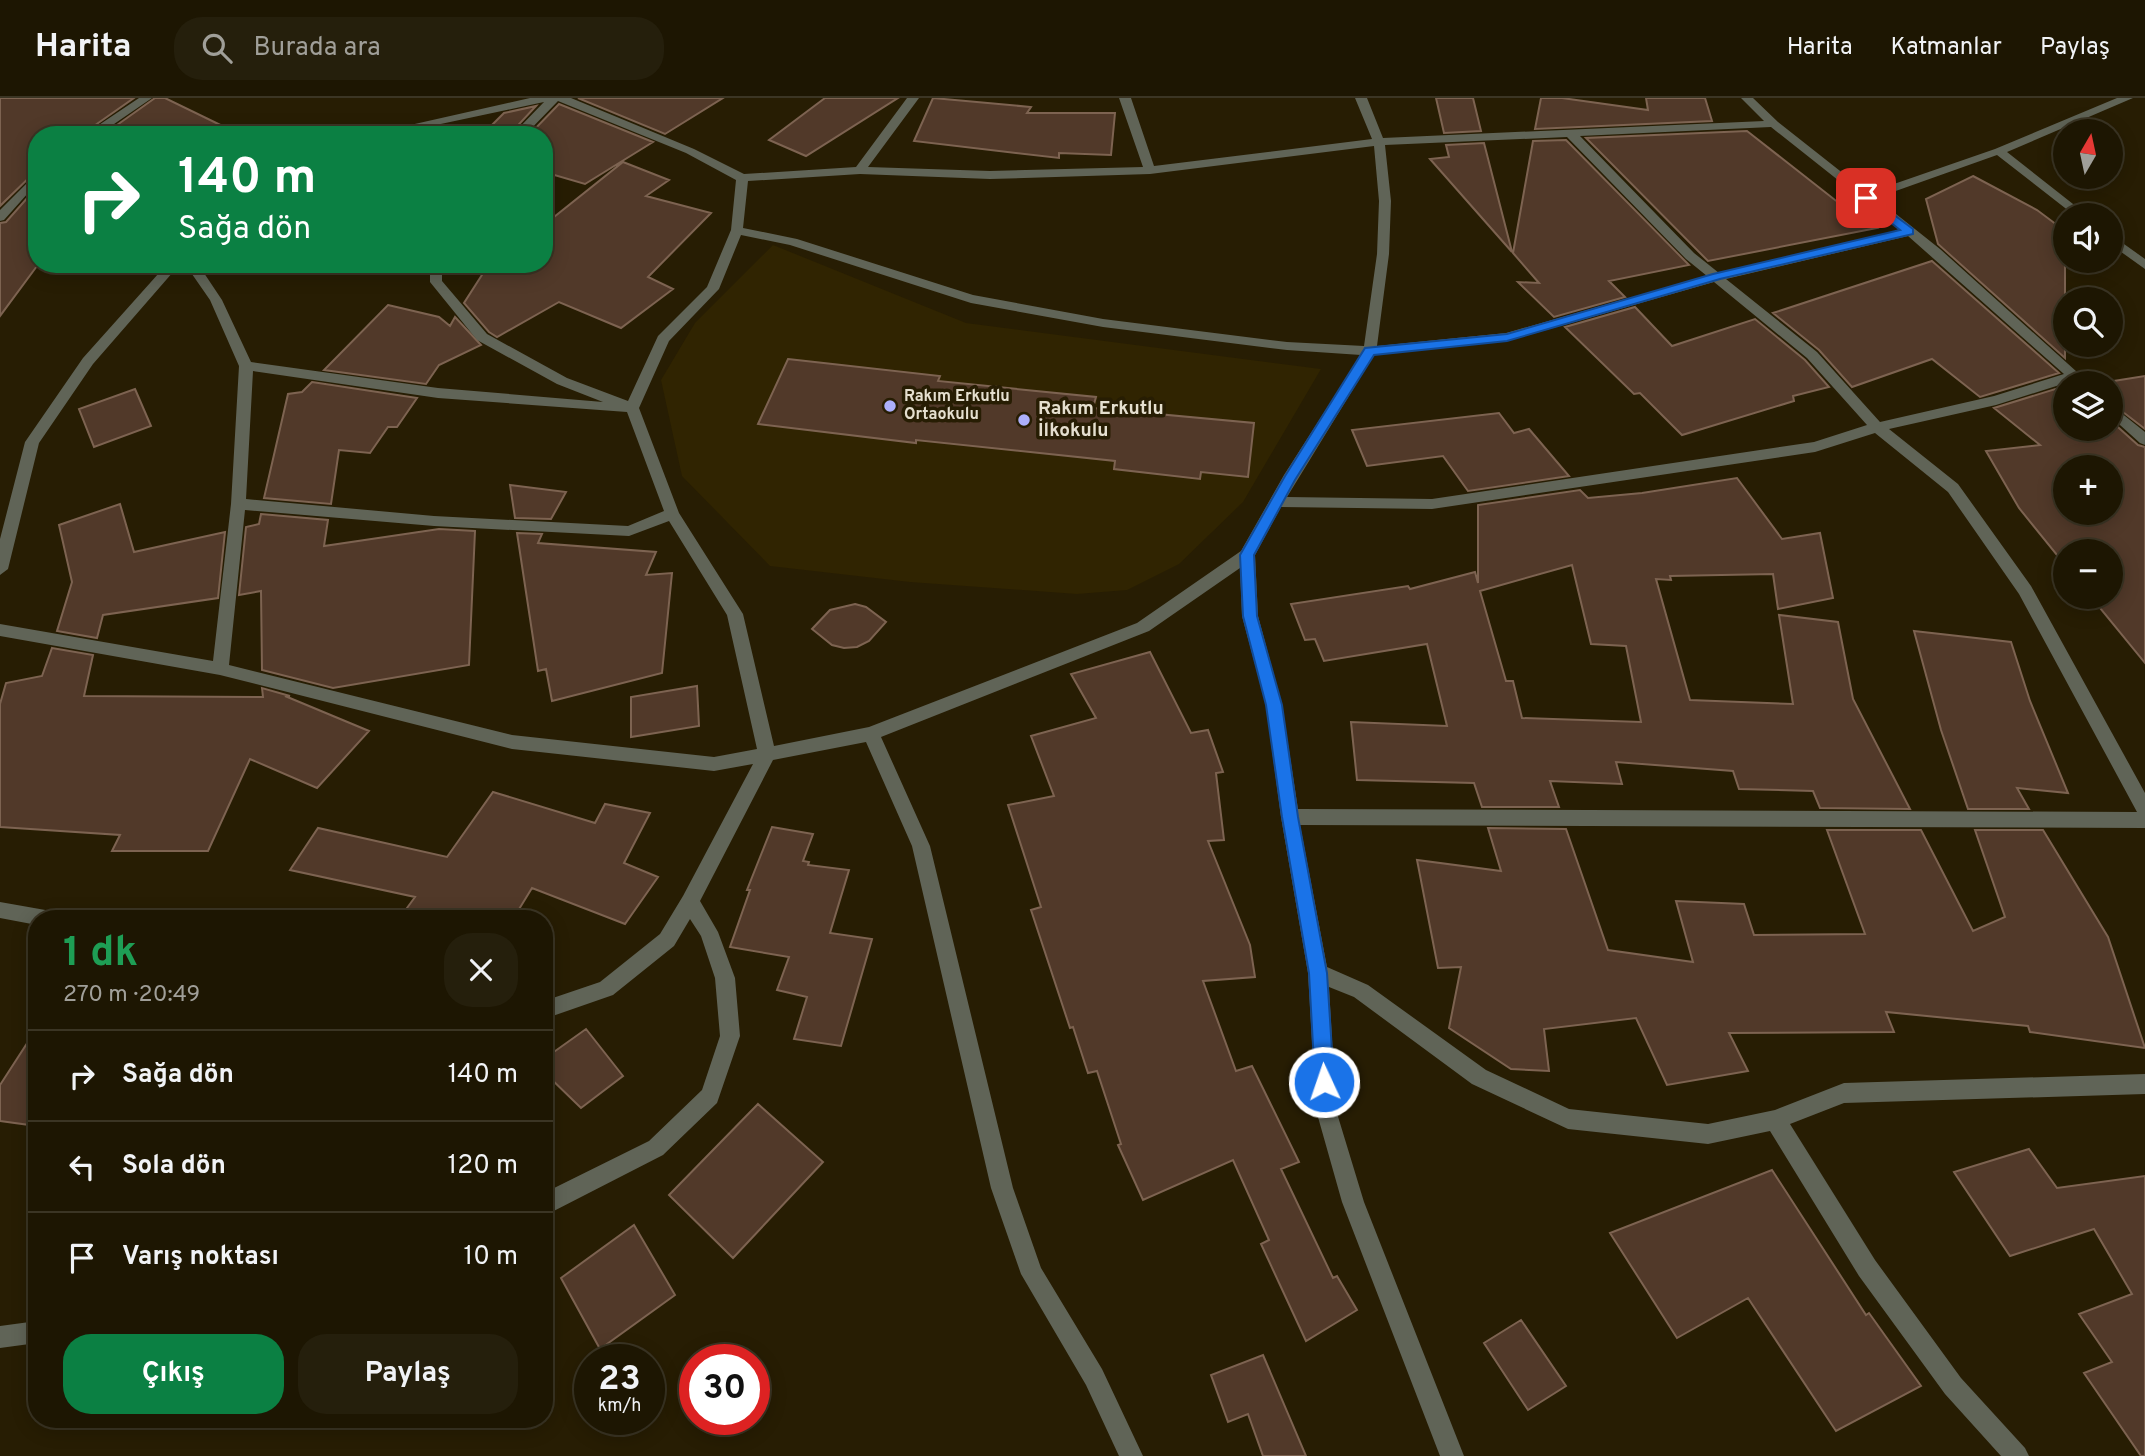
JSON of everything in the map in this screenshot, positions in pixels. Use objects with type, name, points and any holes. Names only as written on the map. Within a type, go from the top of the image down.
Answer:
[{"type":"street","points":[[104,126],[146,98]]},
{"type":"street","points":[[414,126],[546,98]]},
{"type":"street","points":[[527,126],[554,98]]},
{"type":"street","points":[[561,98],[690,151],[742,178],[860,170],[990,175],[1150,170],[1379,142],[1774,124]]},
{"type":"street","points":[[860,170],[913,98]]},
{"type":"street","points":[[1125,98],[1150,170]]},
{"type":"street","points":[[0,630],[220,669],[512,742],[714,764],[871,734],[1143,627],[1247,555],[1276,502],[1370,351],[1383,254],[1385,201],[1379,142],[1361,98]]},
{"type":"street","points":[[1747,98],[1774,124],[1936,252],[2069,371]]},
{"type":"street","points":[[1866,198],[1998,151],[2127,98]]},
{"type":"street","points":[[1569,132],[1690,256],[1812,355],[1877,427],[1953,488],[2025,590],[2145,810]]},
{"type":"street","points":[[1998,151],[2065,203]]},
{"type":"street","points":[[553,1007],[606,989],[667,940],[690,902],[767,754],[735,614],[672,514],[632,408],[663,340],[713,289],[737,230],[742,178]]},
{"type":"street","points":[[0,217],[28,186]]},
{"type":"street","points":[[737,230],[793,242],[985,301],[1103,323],[1287,346],[1370,351],[1507,337],[1717,277],[1909,232]]},
{"type":"street","points":[[2123,248],[2145,265]]},
{"type":"street","points":[[0,569],[32,442],[88,361],[166,273]]},
{"type":"street","points":[[197,273],[216,300],[246,366],[238,504],[220,669]]},
{"type":"street","points":[[436,273],[436,282],[482,337],[562,381],[632,408]]},
{"type":"street","points":[[246,366],[335,382],[545,404],[632,408]]},
{"type":"street","points":[[1276,502],[1432,504],[1815,447],[1877,427],[2053,385]]},
{"type":"street","points":[[2123,420],[2145,440]]},
{"type":"street","points":[[238,504],[434,521],[629,531],[672,514]]},
{"type":"street","points":[[1247,555],[1250,616],[1274,705],[1290,817],[1318,973],[1326,1110],[1353,1202],[1452,1456]]},
{"type":"street","points":[[871,734],[921,846],[1002,1188],[1032,1274],[1094,1377],[1131,1456]]},
{"type":"street","points":[[1290,817],[2145,820]]},
{"type":"street","points":[[553,1200],[656,1148],[710,1096],[730,1036],[726,990],[709,932],[690,902]]},
{"type":"street","points":[[0,910],[28,915]]},
{"type":"street","points":[[1318,973],[1361,991],[1479,1077],[1568,1119],[1708,1134],[1775,1120],[1844,1093],[2145,1084]]},
{"type":"street","points":[[1775,1120],[1874,1279],[1953,1386],[2017,1456]]},
{"type":"street","points":[[0,1337],[28,1333]]},
{"type":"shaded area","name":"Rakım Erkutlu Ortaokulu","points":[[773,245],[966,323],[1321,369],[1243,502],[1179,564],[1127,590],[1077,594],[910,582],[770,566],[682,476],[661,380],[695,323]]},
{"type":"building","points":[[0,98],[134,98],[94,126],[28,126],[28,179],[0,206]]},
{"type":"building","points":[[155,98],[165,98],[223,126],[116,126]]},
{"type":"building","points":[[578,98],[723,98],[665,134]]},
{"type":"building","points":[[825,98],[898,98],[806,156],[769,140]]},
{"type":"building","points":[[933,98],[1031,107],[1027,113],[1115,113],[1111,155],[1059,153],[1059,158],[914,141]]},
{"type":"building","points":[[1436,98],[1473,98],[1481,131],[1444,133]]},
{"type":"building","points":[[1541,98],[1562,98],[1648,110],[1646,98],[1705,98],[1712,121],[1535,129]]},
{"type":"building","points":[[559,104],[653,142],[585,184],[553,175],[553,126],[538,126]]},
{"type":"building","points":[[536,106],[517,126],[491,126],[504,113]]},
{"type":"building","points":[[1747,131],[1835,200],[1877,228],[1708,261],[1586,138]]},
{"type":"building","points":[[1566,140],[1689,265],[1609,281],[1625,297],[1554,317],[1518,282],[1539,283],[1513,253],[1533,141]]},
{"type":"building","points":[[1484,143],[1512,252],[1430,159],[1449,157],[1446,145]]},
{"type":"building","points":[[623,162],[669,180],[646,196],[711,213],[648,277],[673,289],[621,328],[559,302],[497,337],[489,332],[464,303],[483,273],[553,273],[553,218]]},
{"type":"building","points":[[1973,176],[2037,210],[2053,222],[2053,273],[2065,273],[2065,287],[2053,287],[2053,347],[1938,244],[1926,199]]},
{"type":"building","points":[[28,197],[28,273],[32,273],[0,316],[0,223],[6,222]]},
{"type":"building","points":[[1932,261],[2057,371],[2053,371],[2053,375],[1980,397],[1932,359],[1852,387],[1819,350],[1773,313]]},
{"type":"building","points":[[388,305],[439,317],[450,326],[455,317],[481,345],[439,365],[426,384],[324,370]]},
{"type":"building","points":[[1635,307],[1672,346],[1755,319],[1805,360],[1829,387],[1793,396],[1794,401],[1682,435],[1640,393],[1634,394],[1565,327]]},
{"type":"building","points":[[788,359],[940,376],[938,381],[1096,397],[1093,408],[1254,423],[1248,477],[1201,472],[1200,479],[1114,469],[1115,461],[916,440],[916,443],[758,424]]},
{"type":"building","points":[[2145,376],[2145,429],[2123,412],[2123,380]]},
{"type":"building","points":[[312,382],[417,398],[397,427],[388,427],[370,453],[339,450],[331,504],[264,498],[288,394],[302,392]]},
{"type":"building","points":[[135,389],[151,426],[94,447],[79,409]]},
{"type":"building","points":[[2053,390],[2053,441],[2123,441],[2123,432],[2138,445],[2145,447],[2145,663],[2101,609],[2123,609],[2123,539],[2053,539],[2053,550],[2019,508],[1986,451],[2040,445],[1994,408]]},
{"type":"building","points":[[1499,413],[1514,433],[1529,429],[1569,476],[1468,491],[1443,456],[1367,466],[1352,430]]},
{"type":"building","points":[[1737,478],[1782,539],[1820,533],[1833,598],[1778,609],[1773,574],[1670,576],[1671,580],[1656,579],[1690,700],[1793,704],[1779,615],[1838,622],[1853,699],[1910,809],[1820,808],[1813,791],[1739,789],[1733,771],[1616,762],[1622,784],[1550,781],[1559,807],[1482,807],[1474,783],[1357,780],[1351,722],[1447,726],[1427,644],[1324,661],[1315,639],[1305,640],[1291,604],[1408,586],[1410,589],[1475,572],[1478,583],[1478,505],[1580,490],[1588,498],[1642,493]],"holes":[[[1572,565],[1591,644],[1626,646],[1641,722],[1522,718],[1513,681],[1506,681],[1480,591]]]},
{"type":"building","points":[[510,485],[566,492],[551,519],[515,518]]},
{"type":"building","points":[[120,504],[134,552],[225,532],[218,598],[103,615],[97,638],[57,631],[72,582],[59,525]]},
{"type":"building","points":[[261,514],[328,520],[324,546],[439,529],[475,531],[469,665],[333,688],[262,670],[261,591],[239,595],[246,527],[259,524]]},
{"type":"building","points":[[517,533],[542,534],[538,543],[656,552],[646,575],[672,573],[662,673],[552,701],[546,669],[538,671]]},
{"type":"building","points":[[855,604],[866,607],[886,622],[869,641],[857,647],[844,648],[832,645],[812,629],[830,610]]},
{"type":"building","points":[[1914,631],[2011,642],[2030,701],[2068,793],[2017,788],[2029,809],[1968,809],[1941,730]]},
{"type":"building","points":[[52,648],[93,655],[84,696],[263,697],[262,688],[290,696],[285,696],[369,731],[317,788],[250,759],[208,851],[112,851],[120,835],[0,827],[0,704],[6,683],[42,676]]},
{"type":"building","points":[[1150,652],[1191,733],[1208,730],[1223,772],[1216,773],[1224,840],[1208,841],[1250,945],[1255,977],[1203,981],[1236,1071],[1252,1066],[1299,1162],[1281,1169],[1333,1278],[1337,1276],[1357,1310],[1306,1341],[1261,1244],[1269,1240],[1233,1160],[1143,1200],[1118,1145],[1121,1144],[1097,1071],[1088,1073],[1073,1027],[1070,1028],[1031,910],[1041,907],[1008,805],[1054,796],[1031,736],[1096,718],[1071,674]]},
{"type":"building","points":[[697,686],[699,726],[631,737],[631,697]]},
{"type":"building","points":[[493,792],[595,823],[605,804],[650,813],[624,863],[658,877],[625,924],[532,888],[519,910],[406,910],[415,897],[290,870],[318,828],[447,857]]},
{"type":"building","points":[[772,827],[813,834],[803,861],[809,862],[808,865],[849,870],[830,933],[872,939],[841,1046],[794,1039],[807,997],[777,990],[789,957],[730,947],[750,890],[747,890]]},
{"type":"building","points":[[1488,828],[1566,829],[1608,950],[1693,962],[1676,901],[1744,904],[1754,935],[1865,934],[1827,830],[1921,830],[1973,931],[2005,917],[1975,830],[2043,830],[2108,937],[2145,1048],[2030,1032],[2028,1026],[1886,1012],[1894,1032],[1729,1033],[1748,1071],[1667,1085],[1636,1018],[1544,1029],[1549,1071],[1511,1069],[1449,1028],[1461,967],[1438,968],[1417,860],[1501,871]]},
{"type":"building","points":[[586,1029],[623,1076],[581,1108],[553,1081],[553,1053]]},
{"type":"building","points":[[28,1042],[28,1125],[0,1121],[0,1085]]},
{"type":"building","points":[[758,1104],[823,1162],[733,1258],[669,1195]]},
{"type":"building","points":[[2029,1149],[2057,1188],[2145,1176],[2145,1456],[2141,1456],[2084,1373],[2112,1362],[2079,1314],[2132,1294],[2094,1229],[2010,1256],[1954,1172]]},
{"type":"building","points":[[1772,1170],[1866,1315],[1869,1313],[1921,1386],[1836,1431],[1748,1298],[1677,1338],[1610,1233]]},
{"type":"building","points":[[634,1225],[675,1295],[607,1344],[597,1344],[561,1278]]},
{"type":"building","points":[[1521,1320],[1566,1386],[1528,1410],[1484,1343]]},
{"type":"building","points":[[1263,1355],[1306,1456],[1263,1456],[1248,1414],[1228,1422],[1211,1375]]},
{"type":"place","name":"Rakım Erkutlu Ortaokulu","points":[[890,406]]},
{"type":"place","name":"Rakım Erkutlu İlkokulu","points":[[1024,420]]},
{"type":"route","points":[[1324,1082],[1318,973],[1290,817],[1274,705],[1250,616],[1247,555],[1289,479],[1370,351],[1507,337],[1717,277],[1909,232],[1866,198]]}]
